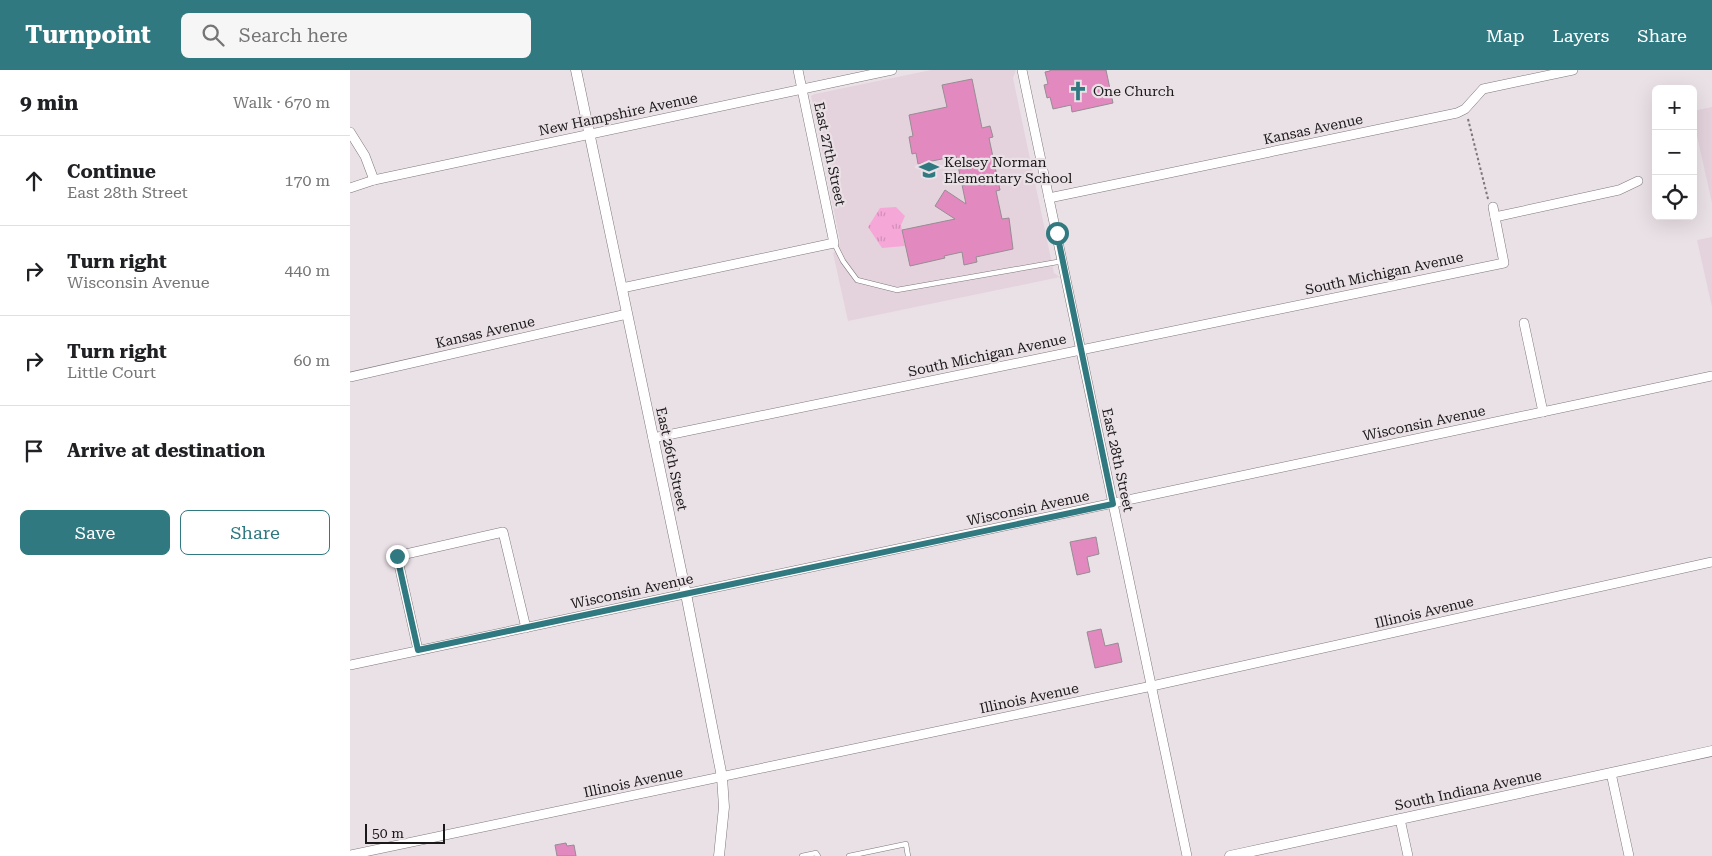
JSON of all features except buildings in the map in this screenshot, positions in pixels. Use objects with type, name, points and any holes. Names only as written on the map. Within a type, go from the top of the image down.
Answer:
[{"type":"street","name":"East 26th Street","points":[[576,70],[686,594],[722,777],[724,806],[720,856]]},
{"type":"street","name":"East 27th Street","points":[[798,70],[834,243]]},
{"type":"street","name":"New Hampshire Avenue","points":[[350,188],[374,180],[892,70]]},
{"type":"street","name":"East 28th Street","points":[[1022,70],[1187,856]]},
{"type":"street","points":[[1465,109],[1483,89],[1573,70]]},
{"type":"street","name":"Kansas Avenue","points":[[1049,198],[1457,113],[1465,109]]},
{"type":"street","points":[[350,132],[365,156],[374,180]]},
{"type":"street","points":[[1493,207],[1495,217],[1620,190],[1638,181]]},
{"type":"street","name":"South Michigan Avenue","points":[[653,438],[1504,263],[1495,217]]},
{"type":"street","points":[[622,288],[834,243]]},
{"type":"street","name":"Kansas Avenue","points":[[350,376],[627,314]]},
{"type":"street","points":[[1524,323],[1543,412]]},
{"type":"street","name":"Wisconsin Avenue","points":[[350,665],[1712,376]]},
{"type":"street","points":[[418,650],[397,556],[503,532],[526,628]]},
{"type":"street","name":"Illinois Avenue","points":[[350,855],[1152,686],[1712,562]]},
{"type":"street","name":"South Indiana Avenue","points":[[1230,856],[1712,751]]},
{"type":"street","points":[[1611,773],[1629,856]]},
{"type":"street","points":[[1400,819],[1408,856]]},
{"type":"lane","points":[[834,243],[843,261],[857,280],[897,290],[1063,261]]},
{"type":"lane","points":[[849,856],[906,844],[908,856]]},
{"type":"lane","points":[[802,856],[816,853],[818,856]]},
{"type":"path","points":[[1465,109],[1488,200],[1493,207]]},
{"type":"shaded area","name":"Kelsey Norman Elementary School","points":[[931,70],[1016,70],[1013,78],[1054,273],[1060,277],[848,321],[833,253],[838,249],[840,241],[811,96]]},
{"type":"shaded area","points":[[1712,107],[1712,203],[1697,136],[1697,110]]},
{"type":"shaded area","points":[[1712,237],[1712,307],[1697,240]]},
{"type":"green space","points":[[896,207],[905,216],[901,225],[905,246],[882,248],[868,227],[880,208]]},
{"type":"place","name":"One Church","points":[[1078,91]]},
{"type":"place","name":"Kelsey Norman Elementary School","points":[[929,170]]},
{"type":"route","points":[[397,556],[418,650],[1113,504],[1057,233]]}]
